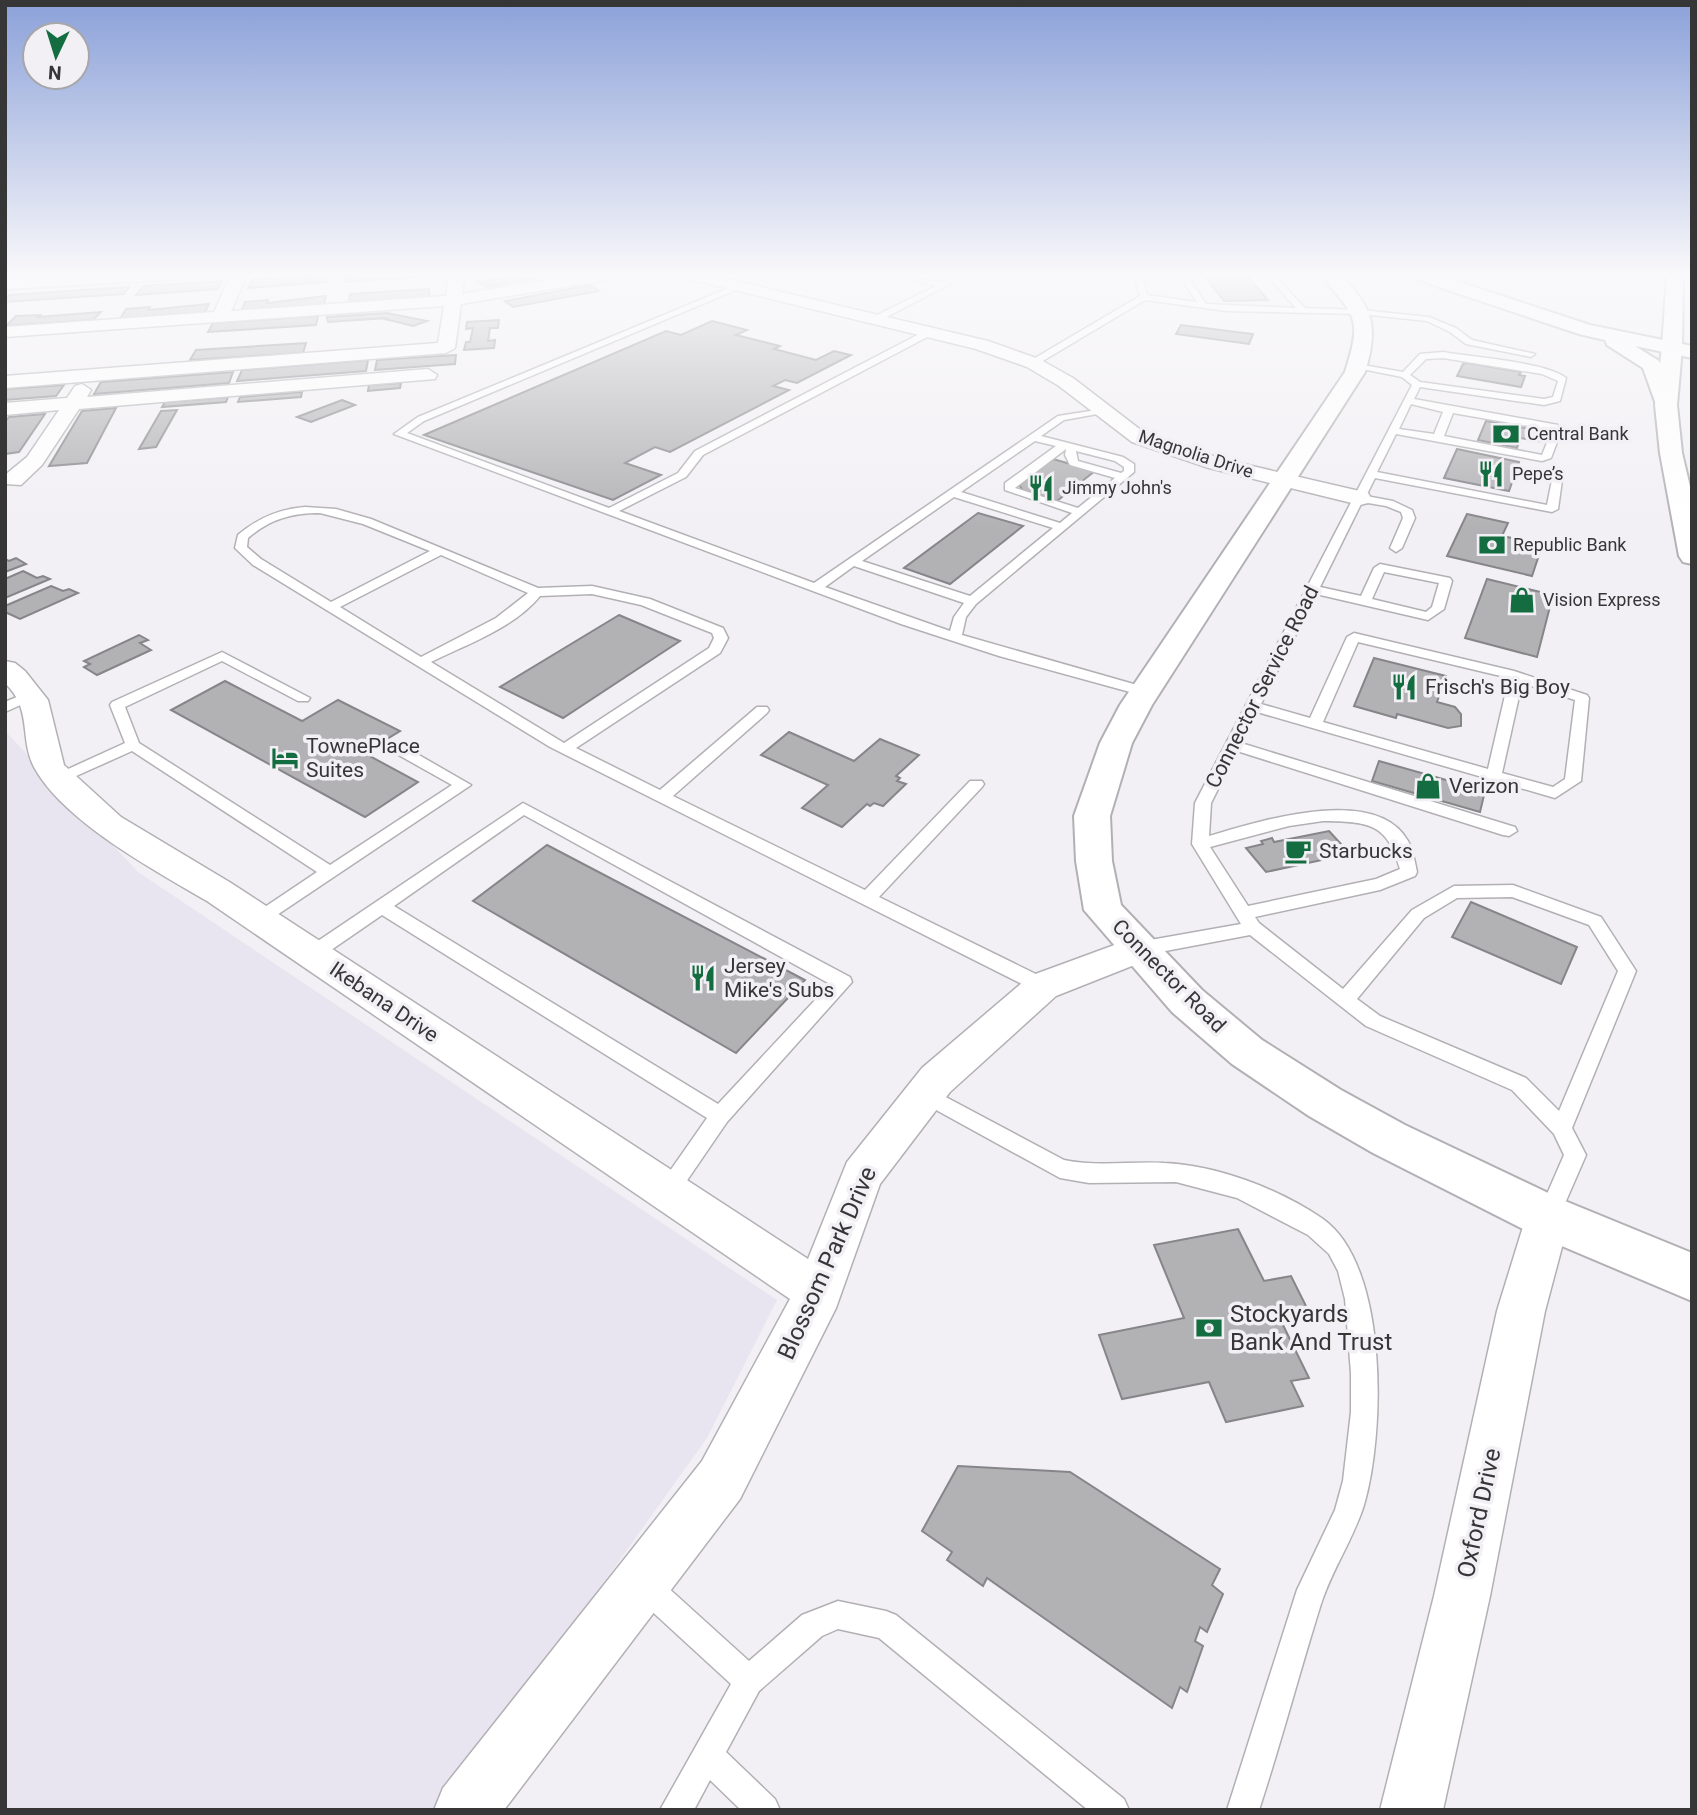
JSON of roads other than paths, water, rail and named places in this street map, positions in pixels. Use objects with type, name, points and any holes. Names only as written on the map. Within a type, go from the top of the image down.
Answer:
[{"type":"main road","name":"Connector Road","points":[[1359,359],[1357,367],[1146,692],[1116,743],[1093,816],[1094,861],[1102,910],[1187,1001],[1247,1052],[1325,1103],[1390,1139],[1548,1217],[1692,1278]]},
{"type":"main road","points":[[1646,359],[1651,365],[1666,405],[1671,453],[1692,556]]},
{"type":"main road","points":[[1666,405],[1679,359]]},
{"type":"street","points":[[13,480],[36,461],[103,359]]},
{"type":"street","points":[[5,382],[306,359]]},
{"type":"street","name":"Magnolia Drive","points":[[1021,359],[1066,382],[1100,411],[1139,438],[1216,464],[1360,498]]},
{"type":"street","points":[[5,409],[428,375]]},
{"type":"street","name":"Ikebana Drive","points":[[5,669],[23,681],[18,701],[38,711],[44,755],[53,772],[116,828],[161,860],[219,892],[820,1292]]},
{"type":"street","name":"Blossom Park Drive","points":[[465,1810],[721,1480],[820,1292],[862,1175],[925,1094],[936,1080],[1043,986],[1139,949]]},
{"type":"street","name":"Oxford Drive","points":[[1411,1810],[1462,1596],[1521,1311],[1548,1217]]},
{"type":"lane","points":[[566,359],[421,419],[399,434],[815,588],[1004,653],[1146,692]]},
{"type":"lane","points":[[609,512],[682,475],[699,453],[879,359]]},
{"type":"lane","points":[[1033,363],[1040,359]]},
{"type":"lane","points":[[1411,379],[1422,359]]},
{"type":"lane","points":[[1357,367],[1544,402],[1557,399],[1563,380],[1557,375],[1465,359]]},
{"type":"lane","name":"Connector Service Road","points":[[1200,844],[1203,803],[1410,401],[1411,379]]},
{"type":"lane","points":[[1395,431],[1542,458],[1546,458],[1556,436],[1557,429],[1554,427],[1410,401]]},
{"type":"lane","points":[[1436,438],[1449,410]]},
{"type":"lane","points":[[815,588],[1061,418],[1100,411]]},
{"type":"lane","points":[[956,636],[960,617],[972,601],[1129,472],[1130,466],[1119,459],[1031,437]]},
{"type":"lane","points":[[1068,446],[1009,485],[1010,490],[1021,495],[1080,512]]},
{"type":"lane","points":[[1372,474],[1552,509],[1557,480]]},
{"type":"lane","points":[[953,493],[1061,527]]},
{"type":"lane","points":[[1360,498],[1389,503],[1406,510],[1409,518],[1396,548]]},
{"type":"lane","points":[[565,749],[715,650],[721,638],[718,631],[645,602],[592,590],[536,592],[359,519],[306,509],[281,513],[257,524],[242,537],[241,548],[257,562],[565,749],[1043,986]]},
{"type":"lane","points":[[331,607],[440,551]]},
{"type":"lane","points":[[853,562],[972,601]]},
{"type":"lane","points":[[1313,589],[1429,616],[1438,609],[1446,581],[1380,568],[1365,601]]},
{"type":"lane","points":[[421,662],[516,611],[531,601],[536,592]]},
{"type":"lane","points":[[1253,706],[1315,724],[1494,775],[1555,793],[1573,781],[1582,698],[1516,676],[1354,637],[1315,724]]},
{"type":"lane","points":[[303,698],[222,656],[117,705],[133,745],[329,872]]},
{"type":"lane","points":[[1494,775],[1516,676]]},
{"type":"lane","points":[[662,797],[762,710]]},
{"type":"lane","points":[[60,778],[133,745]]},
{"type":"lane","points":[[1233,745],[1509,831]]},
{"type":"lane","points":[[258,919],[463,785],[393,746]]},
{"type":"lane","points":[[866,899],[976,784]]},
{"type":"lane","points":[[313,954],[523,808],[843,982],[720,1116],[667,1191]]},
{"type":"lane","name":"Blossom Park Drive","points":[[1139,949],[1380,884],[1409,872],[1408,853],[1398,838],[1372,820],[1346,813],[1311,816],[1200,844]]},
{"type":"lane","points":[[1200,844],[1248,920],[1345,1000],[1373,1021],[1519,1084],[1562,1128],[1575,1154],[1548,1217]]},
{"type":"lane","points":[[1345,1000],[1418,914],[1454,892],[1513,891],[1595,921],[1627,971],[1562,1128]]},
{"type":"lane","points":[[381,906],[720,1116]]},
{"type":"lane","points":[[925,1094],[1060,1170],[1085,1175],[1176,1173],[1206,1179],[1258,1199],[1310,1224],[1338,1248],[1352,1281],[1362,1338],[1365,1407],[1350,1505],[1308,1598],[1243,1810]]},
{"type":"lane","points":[[642,1582],[749,1681]]},
{"type":"lane","points":[[676,1810],[749,1681],[812,1625],[838,1615],[886,1625],[1113,1810]]},
{"type":"lane","points":[[707,1755],[764,1810]]},
{"type":"place","name":"Central Bank","points":[[1506,434]]},
{"type":"place","name":"Pepe’s","points":[[1491,474]]},
{"type":"place","name":"Jimmy John's","points":[[1041,488]]},
{"type":"place","name":"Republic Bank","points":[[1492,545]]},
{"type":"place","name":"Vision Express","points":[[1522,600]]},
{"type":"place","name":"Frisch's Big Boy","points":[[1404,687]]},
{"type":"place","name":"TownePlace Suites","points":[[285,758]]},
{"type":"place","name":"Verizon","points":[[1428,786]]},
{"type":"place","name":"Starbucks","points":[[1298,851]]},
{"type":"place","name":"Jersey Mike's Subs","points":[[703,978]]},
{"type":"place","name":"Stockyards Bank And Trust","points":[[1209,1328]]}]
